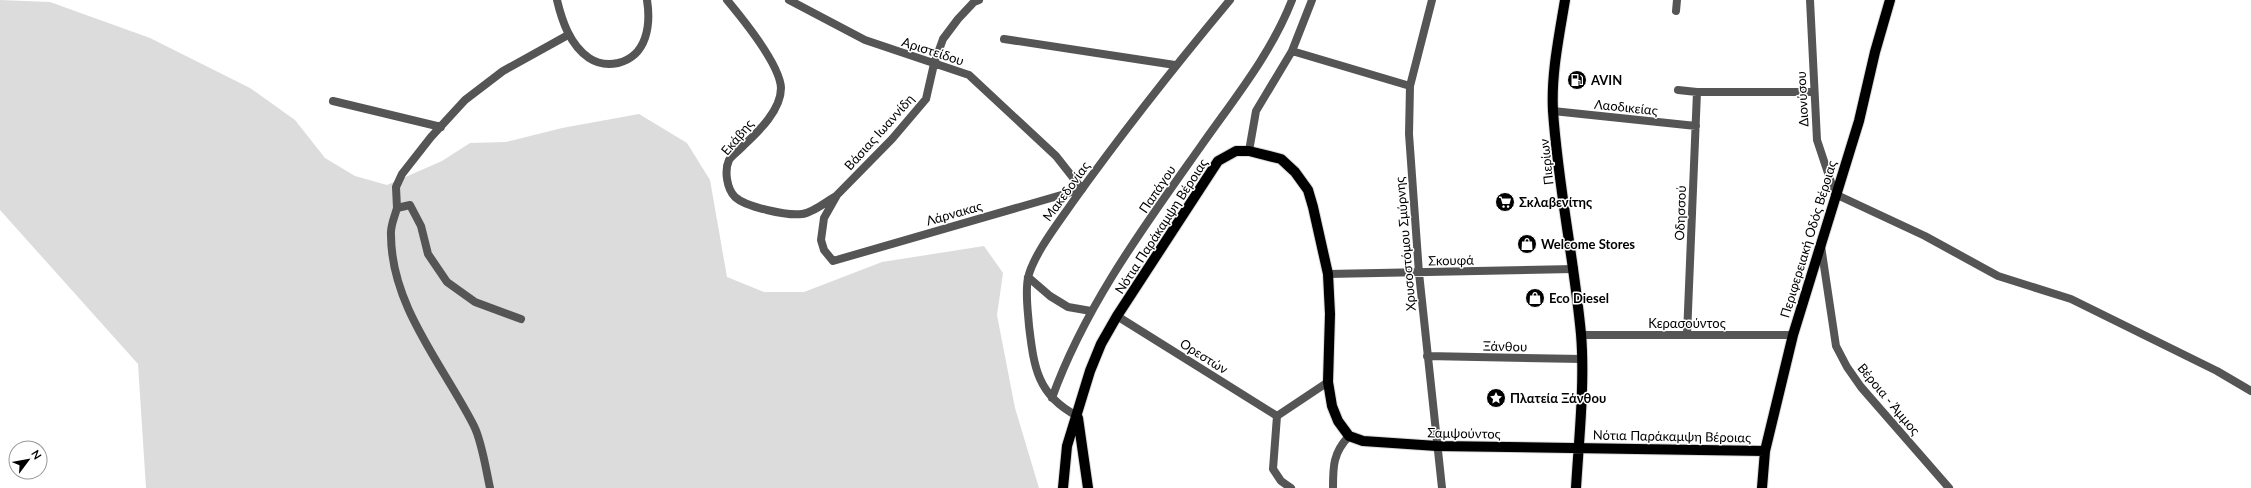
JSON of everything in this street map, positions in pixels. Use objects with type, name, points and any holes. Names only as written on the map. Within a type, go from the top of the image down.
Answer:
[{"type":"main road","name":"Πιερίων","points":[[1565,0],[1554,68],[1553,111],[1564,212],[1574,269],[1581,335],[1582,359],[1576,488]]},
{"type":"main road","name":"Περιφερειακή Οδός Βέροιας","points":[[1761,487],[1765,451],[1793,335],[1835,194],[1859,121],[1875,52],[1890,0]]},
{"type":"main road","name":"Νότια Παράκαμψη Βέροιας","points":[[1063,488],[1067,446],[1078,416],[1090,371],[1101,344],[1117,316],[1218,161],[1236,151],[1249,151],[1281,159],[1302,180],[1314,206],[1328,274],[1330,314],[1328,382],[1332,406],[1338,421],[1349,436]]},
{"type":"main road","name":"Νότια Παράκαμψη Βέροιας","points":[[1078,416],[1088,488]]},
{"type":"main road","name":"Σαμψούντος","points":[[1349,436],[1363,441],[1437,446],[1579,448]]},
{"type":"main road","name":"Νότια Παράκαμψη Βέροιας","points":[[1579,448],[1765,451]]},
{"type":"street","points":[[557,0],[568,34],[591,59],[610,65],[624,61],[640,49],[646,36],[649,19],[647,0]]},
{"type":"street","name":"Εκάβης","points":[[727,0],[761,45],[781,87],[778,103],[768,118],[729,160],[727,172],[728,188],[735,198],[744,203],[790,215],[804,214],[837,195]]},
{"type":"street","name":"Αριστείδου","points":[[789,0],[865,40],[969,75],[1056,156],[1082,189]]},
{"type":"street","name":"Βάσιας Ιωαννίδη","points":[[833,260],[824,250],[821,240],[821,230],[824,218],[837,195],[892,138],[926,99],[934,64],[943,39],[958,19],[974,2],[979,0]]},
{"type":"street","name":"Μακεδονίας","points":[[1078,416],[1063,408],[1052,398],[1035,371],[1032,357],[1027,308],[1028,277],[1046,240],[1082,189],[1175,65],[1230,0]]},
{"type":"street","name":"Παπάγου","points":[[1052,398],[1063,367],[1091,311],[1189,162],[1256,69],[1286,16],[1292,0]]},
{"type":"street","points":[[1249,151],[1256,111],[1292,51],[1312,0]]},
{"type":"street","name":"Χρυσοστόμου Σμύρνης","points":[[1432,0],[1410,86],[1409,134],[1419,273],[1442,488]]},
{"type":"street","points":[[1676,11],[1677,0]]},
{"type":"street","name":"Διονύσου","points":[[1810,0],[1817,140],[1835,194]]},
{"type":"street","points":[[490,488],[475,427],[434,359],[412,314],[392,261],[390,233],[397,208],[396,186],[402,174],[465,100],[503,71],[568,34]]},
{"type":"street","points":[[1004,40],[1175,65]]},
{"type":"street","points":[[1292,51],[1410,86]]},
{"type":"street","points":[[1678,90],[1697,92],[1814,92]]},
{"type":"street","name":"Οδησσού","points":[[1687,335],[1697,92]]},
{"type":"street","points":[[333,101],[441,127]]},
{"type":"street","name":"Λαοδικείας","points":[[1553,111],[1696,126]]},
{"type":"street","name":"Λάρνακας","points":[[833,260],[1082,189]]},
{"type":"street","points":[[1835,194],[1925,236],[1998,276],[2071,300],[2217,371],[2251,391]]},
{"type":"street","points":[[397,208],[410,205],[420,226],[428,254],[447,282],[475,302],[521,319]]},
{"type":"street","name":"Βέροια - Άμμος","points":[[1821,244],[1836,346],[1847,367],[1861,387],[1949,488]]},
{"type":"street","name":"Σκουφά","points":[[1328,274],[1574,269]]},
{"type":"street","points":[[1028,277],[1050,296],[1068,307],[1091,311]]},
{"type":"street","name":"Ορεστών","points":[[1117,316],[1278,416]]},
{"type":"street","name":"Κερασούντος","points":[[1581,335],[1793,335]]},
{"type":"street","name":"Ξάνθου","points":[[1427,356],[1582,359]]},
{"type":"street","points":[[1291,488],[1281,481],[1273,469],[1278,416],[1328,382]]},
{"type":"street","points":[[1333,488],[1333,462],[1342,444],[1349,436]]},
{"type":"shaded area","points":[[0,0],[50,2],[150,38],[250,88],[295,120],[325,158],[355,176],[387,185],[442,161],[470,143],[506,142],[562,128],[639,114],[687,143],[710,180],[727,277],[764,292],[804,292],[882,262],[984,246],[1003,273],[997,315],[1015,408],[1039,488],[146,488],[138,364],[0,210]]},
{"type":"place","name":"AVIN","points":[[1577,80]]},
{"type":"place","name":"Σκλαβενίτης","points":[[1505,202]]},
{"type":"place","name":"Welcome Stores","points":[[1527,244]]},
{"type":"place","name":"Eco Diesel","points":[[1535,298]]},
{"type":"place","name":"Πλατεία Ξάνθου","points":[[1496,398]]}]
